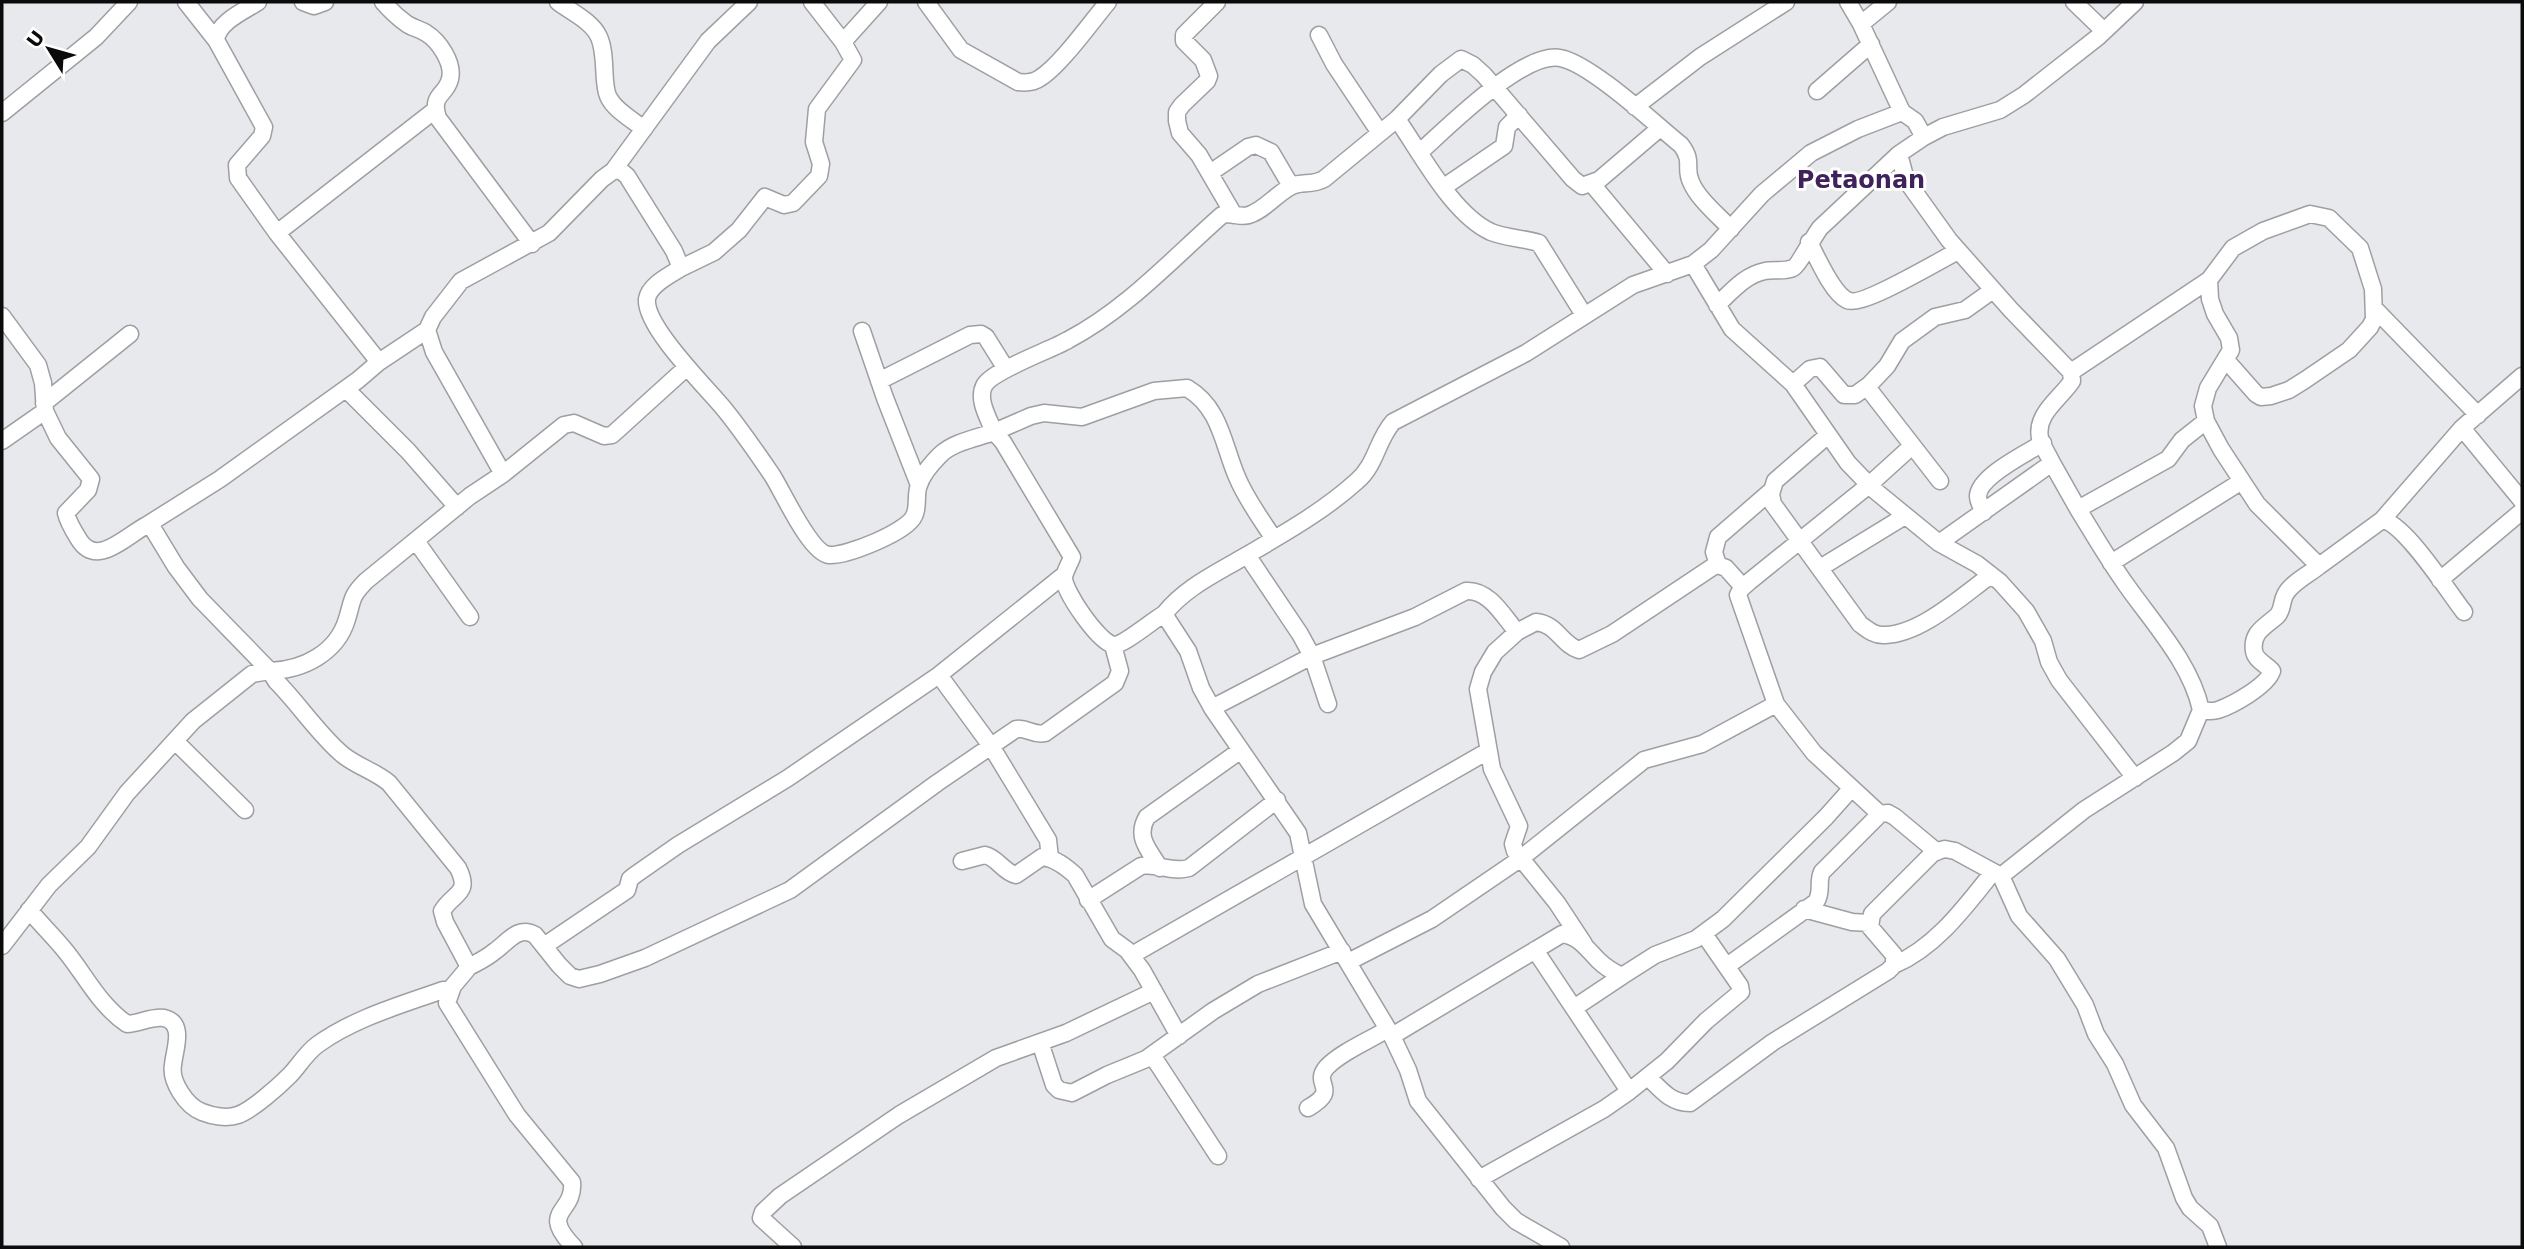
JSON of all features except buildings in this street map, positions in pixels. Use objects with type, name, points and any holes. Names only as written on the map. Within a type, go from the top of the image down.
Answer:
[{"type":"street","points":[[2,113],[96,37],[129,2]]},
{"type":"street","points":[[186,2],[216,40],[264,127],[262,136],[237,164],[238,178],[277,233],[379,362]]},
{"type":"street","points":[[216,40],[224,24],[258,2]]},
{"type":"street","points":[[303,2],[305,5],[314,6],[325,2]]},
{"type":"street","points":[[383,2],[402,21],[434,39],[444,53],[450,68],[450,79],[436,98],[435,110],[438,118],[532,244]]},
{"type":"street","points":[[558,2],[591,25],[599,37],[606,65],[607,95],[644,129]]},
{"type":"street","points":[[2,316],[38,365],[43,383],[44,407],[58,438],[90,479],[88,490],[66,513],[84,548],[93,552],[104,552],[220,479],[427,330],[433,317],[461,281],[548,233],[613,171],[708,41],[749,2]]},
{"type":"street","points":[[812,2],[852,55],[851,65],[819,104],[814,142],[821,164],[819,176],[793,203],[784,205],[765,197],[739,230],[714,252],[681,268],[649,291],[646,301],[653,321],[687,367],[749,440],[782,490],[806,535],[820,552],[827,555],[840,554],[878,541],[905,527],[915,516],[919,485],[942,453],[961,443],[1031,416],[1044,413],[1082,416],[1154,391],[1184,386],[1196,393],[1216,418],[1238,481],[1273,539]]},
{"type":"street","points":[[844,42],[879,2]]},
{"type":"street","points":[[926,2],[961,50],[1018,82],[1029,83],[1053,67],[1108,2]]},
{"type":"street","points":[[1217,2],[1184,35],[1184,41],[1203,60],[1209,76],[1177,112],[1180,133],[1199,155],[1234,215]]},
{"type":"street","points":[[1635,107],[1700,57],[1786,2]]},
{"type":"street","points":[[1848,2],[1871,44],[1902,112],[1915,121],[1924,137]]},
{"type":"street","points":[[1861,24],[1888,2]]},
{"type":"street","points":[[2074,2],[2105,31]]},
{"type":"street","points":[[1717,305],[1752,275],[1797,266],[1809,242],[1829,219],[1899,154],[1944,127],[2000,110],[2039,85],[2105,31],[2135,2]]},
{"type":"street","points":[[1318,35],[1380,133]]},
{"type":"street","points":[[1817,91],[1871,44]]},
{"type":"street","points":[[1420,152],[1494,87],[1542,59],[1559,58],[1582,67],[1681,145],[1689,155],[1689,178],[1694,188],[1731,229]]},
{"type":"street","points":[[544,946],[627,890],[635,875],[678,845],[788,778],[939,676],[1064,575],[1072,557],[1003,442],[994,432],[981,396],[983,388],[992,376],[1095,326],[1157,275],[1222,215],[1251,214],[1291,187],[1310,185],[1324,179],[1396,119],[1441,74],[1461,60],[1473,65],[1573,179],[1583,186],[1599,180],[1660,128]]},
{"type":"street","points":[[277,233],[435,110]]},
{"type":"street","points":[[1064,575],[1065,583],[1080,611],[1103,642],[1113,645],[1121,643],[1164,614],[1186,591],[1273,539],[1359,480],[1371,465],[1378,442],[1393,422],[1501,367],[1633,285],[1693,264],[1711,250],[1762,194],[1811,153],[1858,129],[1902,112]]},
{"type":"street","points":[[1444,187],[1504,146],[1507,127],[1519,115]]},
{"type":"street","points":[[1396,119],[1466,214],[1491,232],[1539,243],[1584,315]]},
{"type":"street","points":[[1210,173],[1256,145],[1271,152],[1291,187]]},
{"type":"street","points":[[1648,1077],[1672,1099],[1679,1103],[1690,1103],[1773,1042],[1916,953],[1946,928],[1997,874],[2084,810],[2188,741],[2201,710],[2191,682],[2175,654],[2111,563],[2040,438],[2041,423],[2047,409],[2072,381],[2071,372],[1958,251],[1906,180],[1899,154]]},
{"type":"street","points":[[613,171],[620,170],[627,176],[674,251],[681,268]]},
{"type":"street","points":[[1592,184],[1667,274]]},
{"type":"street","points":[[2071,372],[2209,280],[2233,248],[2263,231],[2310,214],[2329,218],[2360,248],[2373,289],[2374,319],[2370,327],[2349,350],[2289,390],[2271,396],[2261,397],[2256,394],[2226,360]]},
{"type":"street","points":[[1809,242],[1835,289],[1844,299],[1853,302],[1874,296],[1958,251]]},
{"type":"street","points":[[1693,264],[1732,328],[1793,384],[1848,463],[1869,485],[1939,543],[1977,564],[2026,611],[2043,641],[2049,662],[2059,680],[2135,778]]},
{"type":"street","points":[[2209,280],[2210,299],[2229,338],[2231,349],[2208,388],[2203,406],[2206,421],[2258,504],[2319,566]]},
{"type":"street","points":[[1793,384],[1816,366],[1825,371],[1844,395],[1855,395],[1867,387],[1887,366],[1902,341],[1935,317],[1965,310],[1993,290]]},
{"type":"street","points":[[2374,308],[2478,415]]},
{"type":"street","points":[[427,330],[434,352],[503,474]]},
{"type":"street","points":[[862,331],[919,485]]},
{"type":"street","points":[[2,441],[131,334]]},
{"type":"street","points":[[879,381],[970,335],[981,334],[986,337],[1006,369]]},
{"type":"street","points":[[2,946],[49,885],[88,847],[127,793],[193,721],[252,674],[302,666],[333,644],[341,634],[348,618],[349,604],[357,590],[457,507],[564,425],[574,423],[604,436],[612,435],[687,367]]},
{"type":"street","points":[[2201,710],[2217,711],[2255,690],[2270,677],[2272,671],[2255,655],[2255,643],[2260,630],[2282,610],[2285,595],[2289,590],[2382,520],[2462,428],[2522,376]]},
{"type":"street","points":[[1867,387],[1940,481]]},
{"type":"street","points":[[346,389],[408,451],[457,507]]},
{"type":"street","points":[[2078,509],[2168,459],[2182,440],[2206,421]]},
{"type":"street","points":[[2462,428],[2522,501]]},
{"type":"street","points":[[1718,565],[1714,552],[1718,537],[1771,491],[1775,481],[1828,435]]},
{"type":"street","points":[[1984,512],[1979,501],[1980,487],[1992,475],[2043,443]]},
{"type":"street","points":[[1880,814],[1814,753],[1776,704],[1738,595],[1743,587],[1869,485],[1912,446]]},
{"type":"street","points":[[1939,543],[2052,463]]},
{"type":"street","points":[[2111,563],[2242,481]]},
{"type":"street","points":[[1771,491],[1773,504],[1860,624],[1876,635],[1887,636],[1913,628],[1934,617],[1990,575]]},
{"type":"street","points":[[2440,580],[2522,511]]},
{"type":"street","points":[[1820,568],[1905,516]]},
{"type":"street","points":[[2382,520],[2404,533],[2464,612]]},
{"type":"street","points":[[147,524],[153,528],[176,567],[200,599],[270,671],[340,753],[361,767],[377,773],[389,783],[458,868],[465,881],[463,888],[442,911],[469,967]]},
{"type":"street","points":[[416,541],[470,617]]},
{"type":"street","points":[[1247,555],[1312,656],[1328,704]]},
{"type":"street","points":[[1718,565],[1726,568],[1743,587]]},
{"type":"street","points":[[1622,976],[1600,962],[1584,944],[1557,903],[1520,859],[1513,844],[1519,826],[1492,769],[1478,689],[1483,672],[1495,652],[1517,632],[1536,622],[1551,626],[1572,648],[1583,649],[1612,634],[1718,565]]},
{"type":"street","points":[[1212,708],[1312,656],[1415,617],[1466,591],[1473,590],[1481,594],[1517,632]]},
{"type":"street","points":[[1164,614],[1188,651],[1201,688],[1212,708],[1278,800],[1298,833],[1313,904],[1390,1033],[1408,1070],[1418,1101],[1516,1221],[1561,1247]]},
{"type":"street","points":[[574,1247],[559,1230],[557,1222],[573,1190],[572,1182],[544,1150],[510,1103],[447,1003],[450,990],[469,967],[492,954],[517,933],[529,931],[570,976],[579,979],[600,974],[645,958],[790,890],[1016,729],[1021,728],[1038,735],[1045,733],[1115,683],[1120,671],[1113,645]]},
{"type":"street","points":[[939,676],[991,746],[1048,840],[1050,858]]},
{"type":"street","points":[[1041,1042],[1054,1085],[1065,1093],[1072,1093],[1152,1055],[1213,1011],[1265,980],[1345,957],[1432,919],[1520,859],[1644,760],[1656,754],[1702,744],[1776,704]]},
{"type":"street","points":[[175,741],[246,810]]},
{"type":"street","points":[[1160,868],[1142,835],[1141,827],[1147,817],[1241,750]]},
{"type":"street","points":[[1132,955],[1488,751]]},
{"type":"street","points":[[1574,1008],[1655,956],[1704,934],[1723,919],[1852,789]]},
{"type":"street","points":[[1088,900],[1141,866],[1189,869],[1278,800]]},
{"type":"street","points":[[1727,966],[1816,902],[1822,872],[1880,814],[1888,813],[1895,817],[1937,852]]},
{"type":"street","points":[[1869,923],[1874,912],[1937,852],[1945,849],[1955,851],[1997,874],[2019,916],[2057,959],[2085,1005],[2096,1034],[2115,1064],[2133,1105],[2166,1148],[2184,1198],[2210,1226],[2218,1247]]},
{"type":"street","points":[[962,861],[985,855],[992,857],[1006,871],[1016,874],[1042,857],[1050,858],[1075,875],[1112,939],[1132,955],[1179,1036]]},
{"type":"street","points":[[1804,909],[1852,922],[1869,923]]},
{"type":"street","points":[[29,911],[64,949],[113,1015],[127,1024],[163,1018],[170,1022],[177,1035],[177,1051],[172,1065],[176,1083],[188,1103],[196,1110],[215,1116],[237,1116],[248,1110],[289,1076],[316,1045],[336,1034],[381,1012],[443,990],[450,990]]},
{"type":"street","points":[[1869,923],[1894,956],[1894,965]]},
{"type":"street","points":[[1308,1108],[1323,1098],[1326,1092],[1322,1079],[1324,1071],[1332,1062],[1390,1033],[1562,934],[1569,934],[1584,944]]},
{"type":"street","points":[[1479,1179],[1628,1093],[1667,1061],[1706,1021],[1738,996],[1741,992],[1740,986],[1704,934]]},
{"type":"street","points":[[1535,950],[1628,1093]]},
{"type":"street","points":[[793,1247],[761,1218],[763,1212],[780,1196],[899,1115],[996,1058],[1066,1033],[1154,991]]},
{"type":"street","points":[[1152,1055],[1219,1156]]},
{"type":"district","name":"Petaonan","points":[[1861,180]]}]
